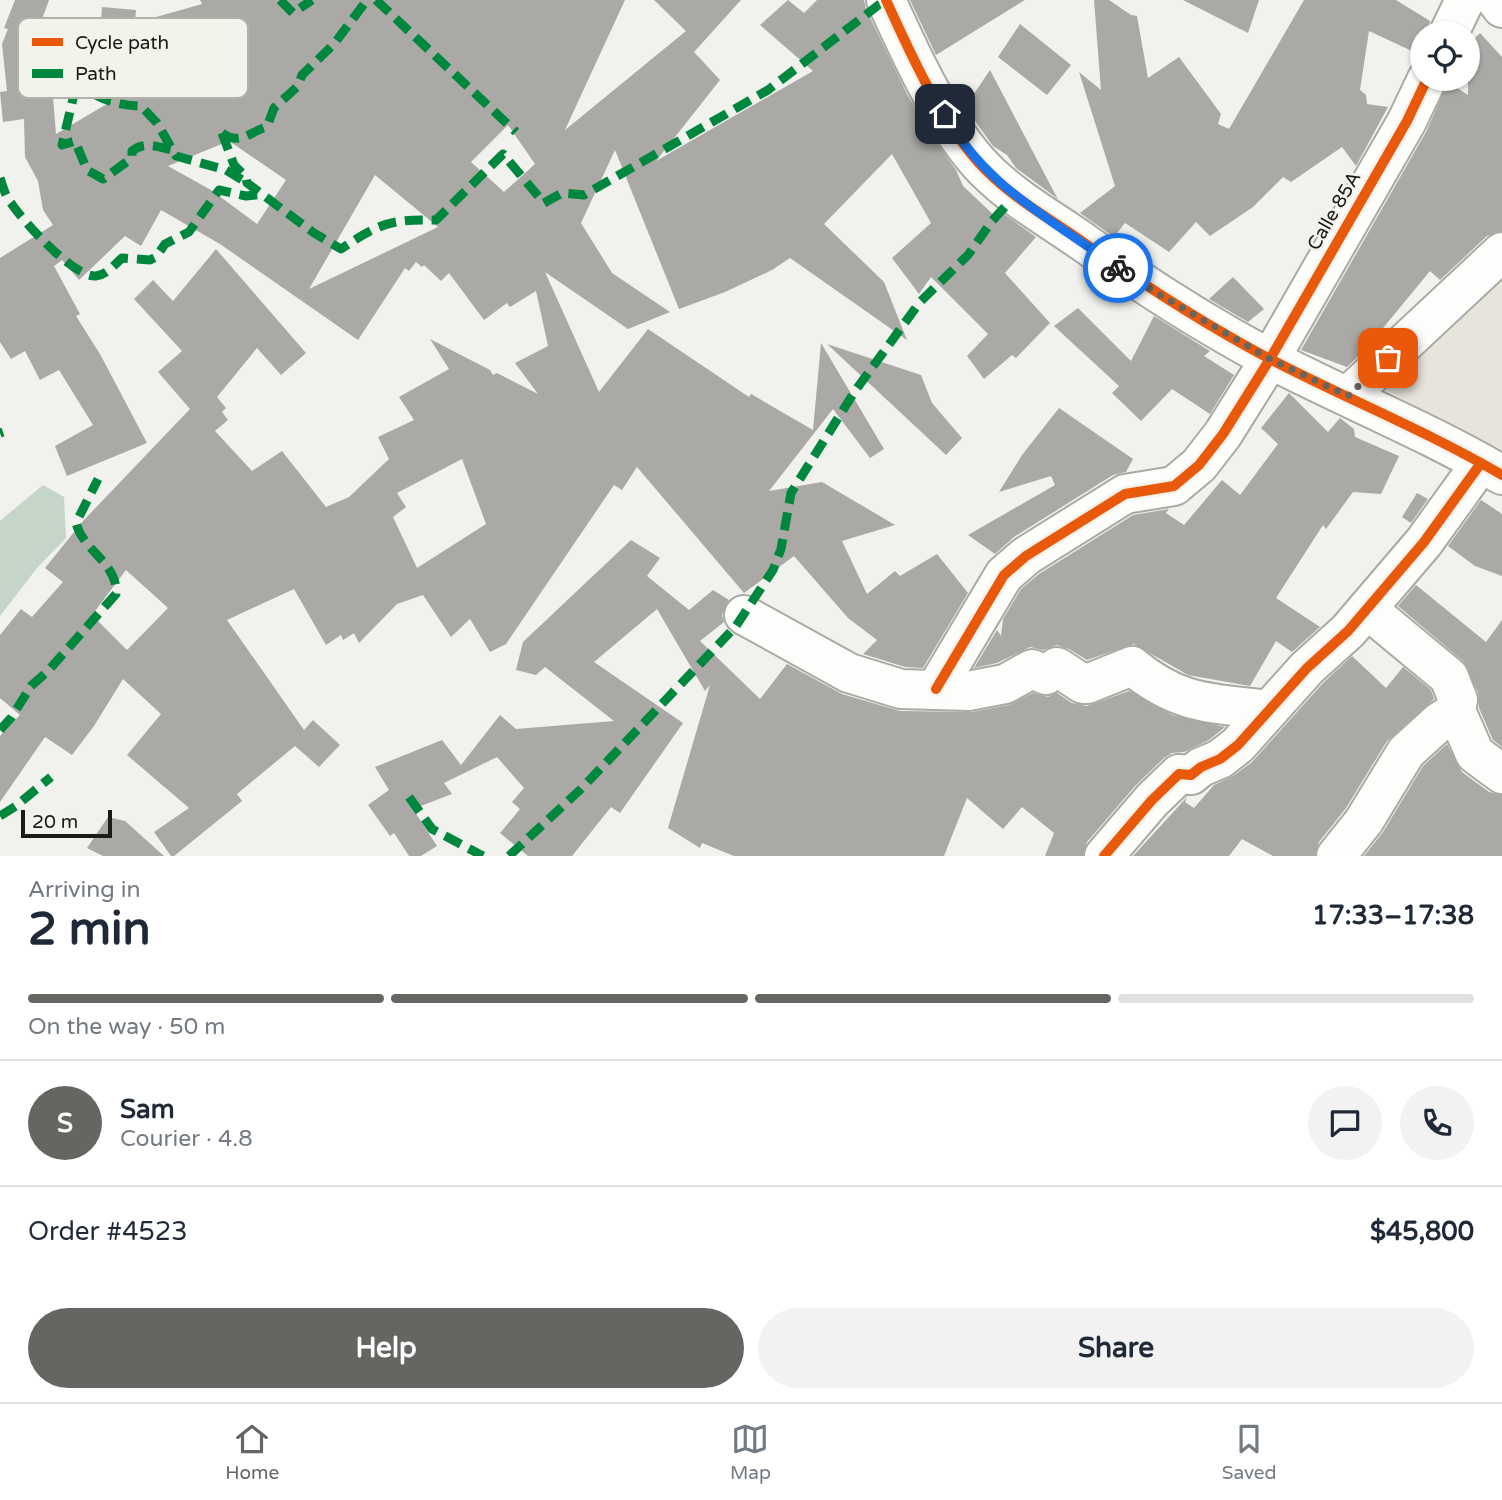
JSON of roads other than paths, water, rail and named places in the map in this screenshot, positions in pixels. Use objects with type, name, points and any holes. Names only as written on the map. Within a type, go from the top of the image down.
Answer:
[{"type":"street","points":[[886,0],[956,133],[978,162],[1014,197],[1085,243],[1135,280],[1270,359],[1492,469],[1424,542],[1367,609],[1238,745],[1220,759],[1201,767],[1191,775],[1179,774],[1152,800],[1121,839],[1095,855]]},
{"type":"street","points":[[1455,21],[1465,0]]},
{"type":"street","points":[[1496,0],[1502,8]]},
{"type":"street","name":"Calle 85A","points":[[936,689],[1004,575],[1026,556],[1125,494],[1174,486],[1199,465],[1223,434],[1270,359],[1407,121],[1421,91]]},
{"type":"street","points":[[1348,396],[1502,251]]},
{"type":"street","points":[[1367,609],[1449,677],[1458,700],[1456,712],[1475,754],[1502,774]]},
{"type":"street","points":[[744,615],[849,673],[901,689],[968,691],[1005,684],[1032,669],[1046,675],[1058,667],[1087,684],[1132,666],[1162,689],[1191,700],[1269,710]]},
{"type":"street","points":[[1336,856],[1364,821],[1406,752],[1439,722],[1456,712]]}]
